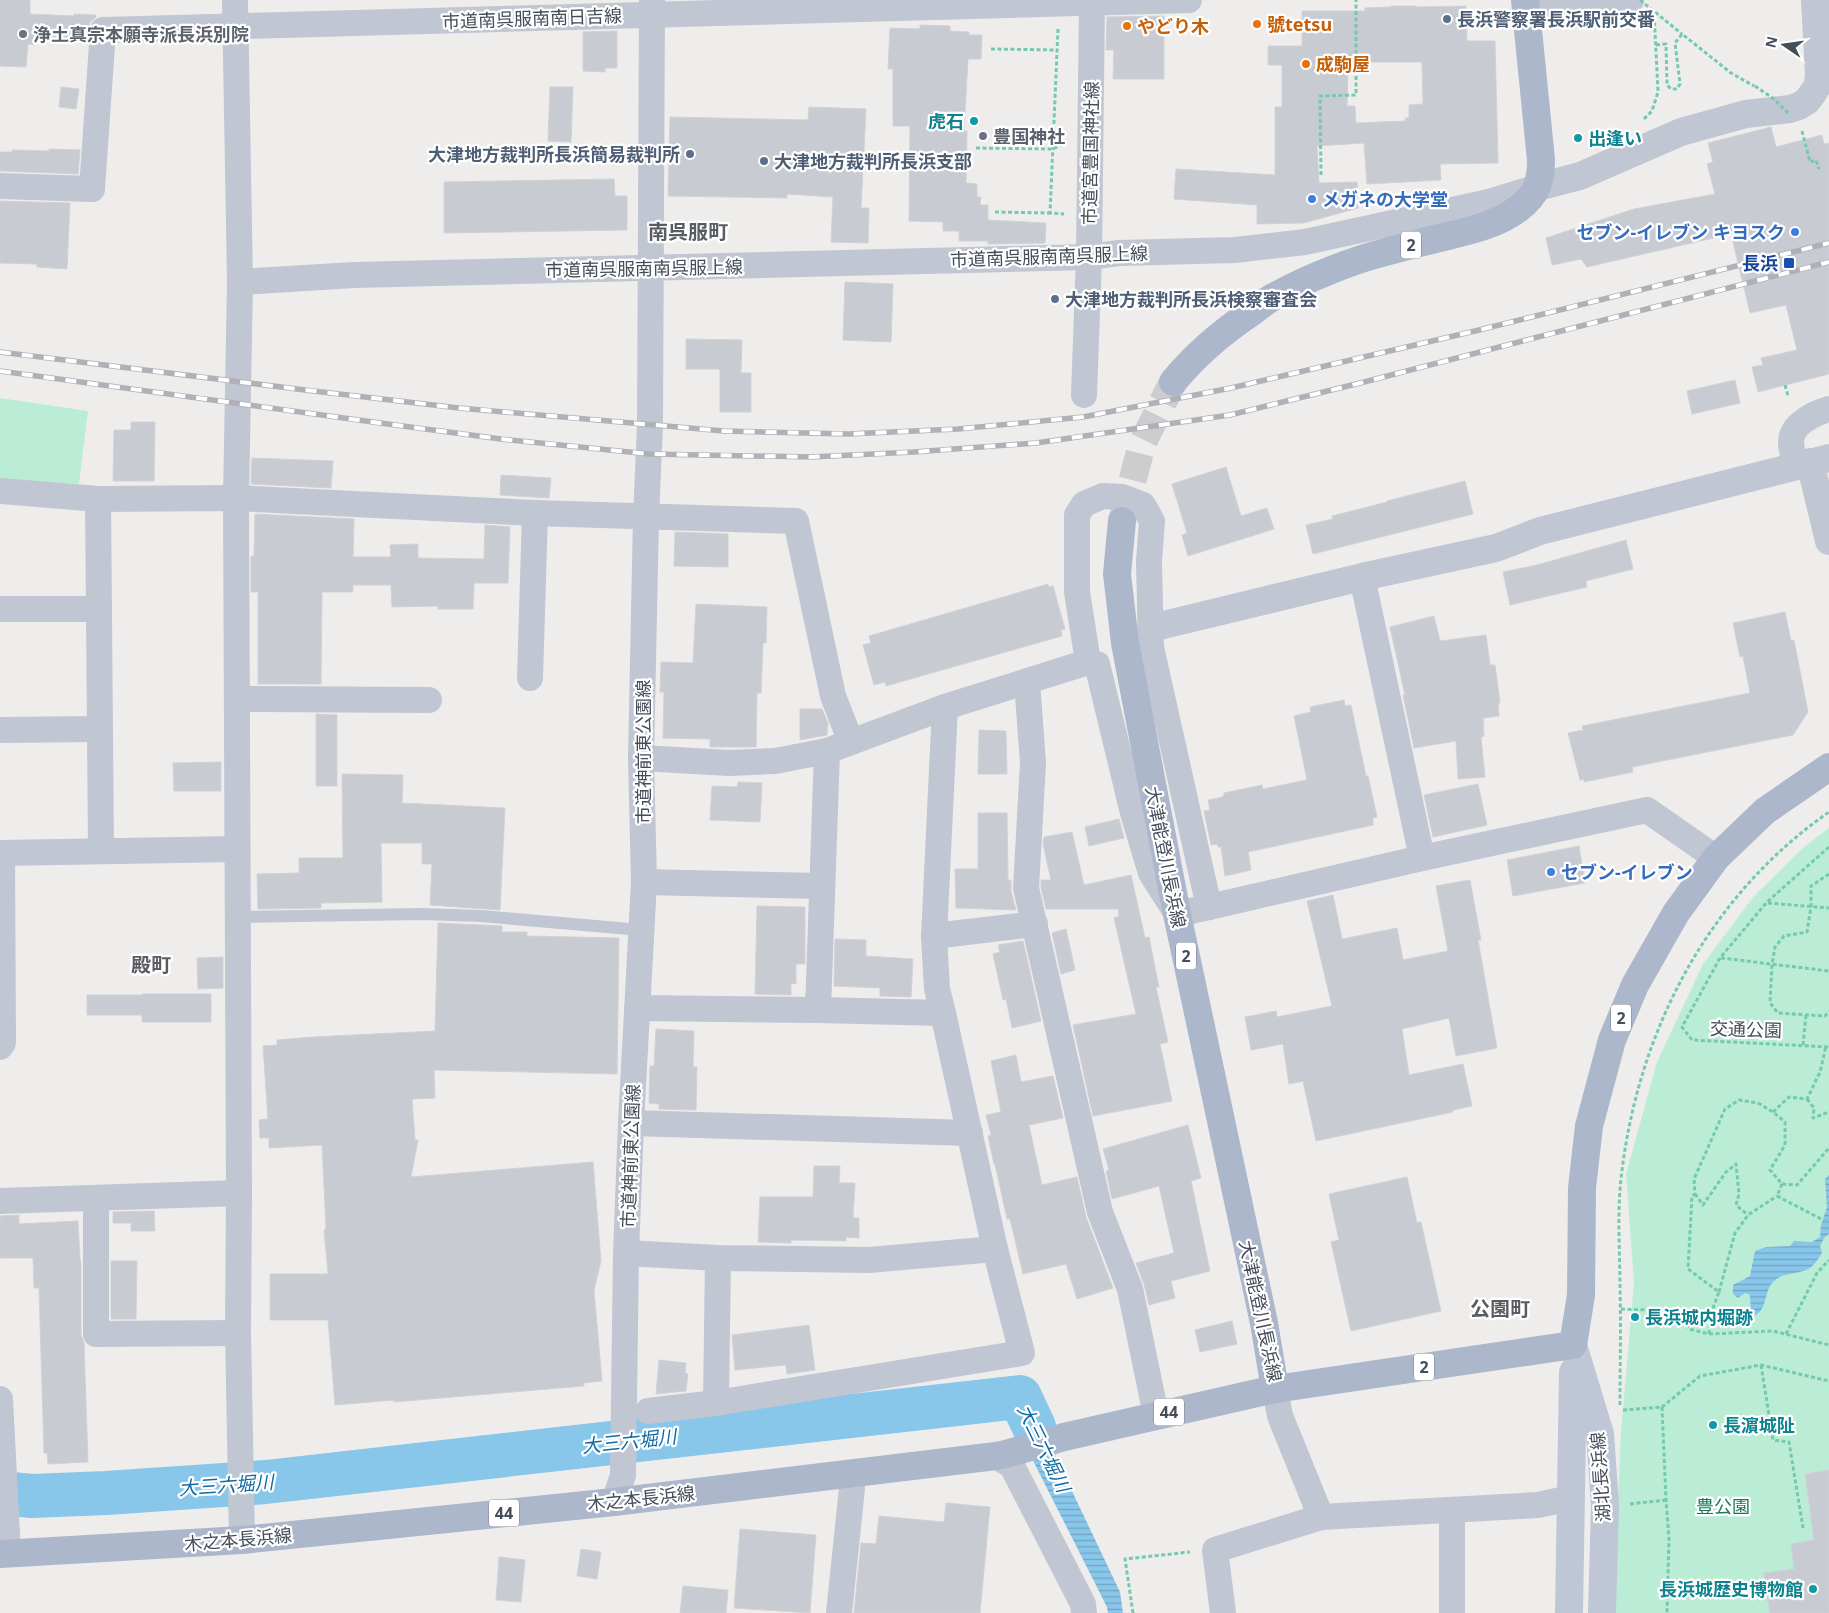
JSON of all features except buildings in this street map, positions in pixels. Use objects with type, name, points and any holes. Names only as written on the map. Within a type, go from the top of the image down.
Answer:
[{"type":"main road","points":[[1525,2],[1541,160],[1538,187]]},
{"type":"main road","name":"2","points":[[1173,382],[1192,359],[1221,333],[1276,295],[1355,262],[1479,228],[1502,219],[1530,199],[1538,187]]},
{"type":"main road","name":"大津能登川長浜線","points":[[1122,521],[1117,574],[1125,643],[1177,914],[1260,1304],[1275,1389],[1573,1345]]},
{"type":"main road","name":"2","points":[[1573,1345],[1581,1295],[1582,1188],[1589,1126],[1612,1040],[1635,985],[1676,913],[1716,858],[1765,812],[1829,767]]},
{"type":"main road","name":"湖北長浜線","points":[[1569,1613],[1573,1345]]},
{"type":"main road","name":"湖北長浜線","points":[[1573,1345],[1600,1434],[1605,1505],[1602,1613]]},
{"type":"main road","name":"木之本長浜線","points":[[4,1554],[242,1540],[614,1502],[1001,1455],[1064,1437],[1275,1389]]},
{"type":"street","points":[[235,0],[240,282],[236,498],[238,699],[238,1333],[242,1540]]},
{"type":"street","name":"市道南呉服南南日吉線","points":[[0,186],[92,189],[103,30],[236,26],[652,7],[1189,0]]},
{"type":"street","name":"市道南呉服南南呉服上線","points":[[240,282],[354,275],[1089,257],[1119,253],[1235,250],[1305,242],[1489,202],[1580,176],[1681,132],[1746,114],[1790,109],[1798,106],[1813,94],[1818,85],[1815,0]]},
{"type":"street","name":"市道宮豊国神社線","points":[[1084,395],[1090,214],[1092,1]]},
{"type":"street","points":[[1525,2],[1642,4]]},
{"type":"street","name":"市道神前東公園線","points":[[614,1502],[623,1474],[626,1253],[644,882],[641,758],[650,424],[652,7]]},
{"type":"street","points":[[1829,409],[1806,419],[1792,435],[1791,442],[1811,462],[1829,541]]},
{"type":"street","points":[[1151,628],[1362,577],[1496,548],[1540,531],[1811,462]]},
{"type":"street","points":[[0,492],[98,499],[236,498],[535,513],[796,521],[833,696],[839,747],[821,886],[818,1010]]},
{"type":"street","points":[[1088,662],[1077,592],[1077,515],[1084,504],[1103,496],[1122,497],[1143,505],[1152,521],[1149,560],[1151,646],[1209,907]]},
{"type":"street","points":[[98,499],[101,850]]},
{"type":"street","points":[[530,678],[535,513]]},
{"type":"street","points":[[1362,577],[1422,858]]},
{"type":"street","points":[[0,609],[99,608]]},
{"type":"street","points":[[641,758],[729,764],[775,761],[839,747],[945,707],[1088,662],[1097,664],[1133,813],[1151,873],[1177,914],[1422,858],[1647,810],[1716,858]]},
{"type":"street","points":[[1026,682],[1033,763],[1026,888],[1100,1212],[1130,1289],[1156,1415]]},
{"type":"street","points":[[238,699],[429,700]]},
{"type":"street","points":[[648,1411],[716,1403],[1022,1353],[995,1250],[937,989],[934,936],[945,707]]},
{"type":"street","points":[[0,730],[100,729]]},
{"type":"street","points":[[0,1047],[3,1043],[1,852],[237,849]]},
{"type":"street","points":[[644,882],[821,886]]},
{"type":"street","points":[[934,936],[1034,924]]},
{"type":"street","points":[[637,1008],[943,1013]]},
{"type":"street","points":[[631,1122],[970,1133]]},
{"type":"street","points":[[0,1201],[239,1193]]},
{"type":"street","points":[[96,1198],[96,1334],[238,1333]]},
{"type":"street","points":[[626,1253],[718,1258],[869,1260],[995,1250]]},
{"type":"street","points":[[716,1403],[718,1258]]},
{"type":"street","points":[[1275,1389],[1280,1416],[1321,1517]]},
{"type":"street","points":[[0,1399],[6,1519],[4,1554]]},
{"type":"street","points":[[1001,1455],[1012,1466],[1083,1604],[1084,1613]]},
{"type":"street","points":[[839,1613],[852,1488],[845,1474]]},
{"type":"street","points":[[1223,1613],[1215,1550],[1321,1517],[1452,1511],[1538,1504],[1570,1498]]},
{"type":"street","points":[[1452,1511],[1452,1613]]},
{"type":"lane","points":[[238,917],[422,914],[481,916],[641,930]]},
{"type":"path","points":[[1321,175],[1320,96],[1356,95],[1356,0]]},
{"type":"path","points":[[1640,0],[1731,73],[1774,99],[1790,115]]},
{"type":"path","points":[[1050,213],[1059,3]]},
{"type":"path","points":[[1642,4],[1656,45],[1657,97],[1652,110],[1642,121]]},
{"type":"path","points":[[1656,45],[1666,44],[1667,82],[1669,87],[1674,89],[1679,87],[1680,81],[1675,43],[1682,34]]},
{"type":"path","points":[[991,49],[1057,50]]},
{"type":"path","points":[[976,148],[1052,149],[1091,130]]},
{"type":"path","points":[[1804,140],[1810,162],[1816,160],[1819,169]]},
{"type":"path","points":[[996,212],[1090,214]]},
{"type":"path","points":[[1785,385],[1788,396]]},
{"type":"path","points":[[1619,1417],[1621,1181],[1628,1127],[1642,1074],[1664,1015],[1683,974],[1716,923],[1772,859],[1800,832],[1829,812]]},
{"type":"path","name":"交通公園","points":[[1828,1047],[1692,1040],[1682,1027],[1720,958],[1767,902],[1829,847]]},
{"type":"path","name":"交通公園","points":[[1829,874],[1811,886],[1811,906],[1807,932],[1784,936],[1775,947],[1770,1003],[1778,1013],[1825,1016],[1829,1011]]},
{"type":"path","points":[[1767,902],[1829,908]]},
{"type":"path","points":[[1720,958],[1772,966],[1829,971]]},
{"type":"path","name":"交通公園","points":[[1803,1045],[1806,1015]]},
{"type":"path","points":[[1807,1099],[1820,1072],[1828,1047]]},
{"type":"path","points":[[1773,1112],[1789,1097],[1807,1099],[1814,1108],[1813,1118],[1829,1112]]},
{"type":"path","points":[[1748,1215],[1736,1205],[1739,1194],[1736,1164],[1726,1172],[1703,1205],[1695,1194],[1694,1178],[1725,1108],[1739,1100],[1758,1104],[1773,1112],[1785,1122],[1785,1145],[1770,1170],[1782,1184],[1797,1185],[1829,1148]]},
{"type":"path","points":[[1709,1334],[1711,1313],[1720,1292],[1735,1233],[1748,1215],[1777,1196],[1782,1184]]},
{"type":"path","points":[[1695,1194],[1692,1196],[1688,1269],[1720,1292]]},
{"type":"path","points":[[1777,1196],[1829,1223]]},
{"type":"path","points":[[1786,1334],[1817,1273],[1829,1260]]},
{"type":"path","points":[[1621,1309],[1676,1311],[1689,1329],[1709,1334],[1773,1331],[1829,1345]]},
{"type":"path","points":[[1623,1410],[1662,1407],[1700,1376],[1762,1365],[1829,1381]]},
{"type":"path","points":[[1762,1365],[1773,1440],[1789,1442],[1803,1528]]},
{"type":"path","points":[[1662,1407],[1669,1538],[1667,1613]]},
{"type":"path","points":[[1642,1504],[1666,1500]]},
{"type":"path","points":[[1133,1613],[1125,1559],[1215,1550]]},
{"type":"green space","points":[[0,398],[88,411],[79,484],[0,480]]},
{"type":"green space","name":"豊公園","points":[[1829,828],[1829,1613],[1613,1613],[1621,1432],[1634,1283],[1626,1174],[1657,1062],[1703,964],[1754,896],[1804,847]]},
{"type":"water","points":[[1829,1175],[1829,1234],[1824,1238],[1820,1246],[1822,1253],[1809,1269],[1785,1275],[1773,1282],[1763,1307],[1751,1316],[1750,1295],[1745,1293],[1738,1298],[1733,1294],[1733,1285],[1750,1276],[1755,1251],[1766,1247],[1790,1246],[1794,1241],[1812,1242],[1820,1237],[1821,1225],[1827,1207],[1825,1179]]},
{"type":"water","points":[[1023,1381],[1061,1468],[1120,1592],[1123,1613],[1108,1613],[1107,1607],[1012,1419],[999,1412],[990,1389]]},
{"type":"waterway","name":"大三六堀川","points":[[0,1493],[32,1496],[106,1493],[266,1482],[1020,1397],[1034,1427]]},
{"type":"tunnel","points":[[1122,521],[1142,444],[1173,382]]},
{"type":"railway","points":[[0,352],[459,408],[724,431],[848,434],[958,429],[1083,417],[1231,388],[1475,331],[1829,243]]},
{"type":"railway","points":[[0,371],[501,439],[649,454],[811,457],[914,452],[1036,443],[1230,415],[1829,262]]},
{"type":"place","name":"長浜警察署長浜駅前交番","points":[[1447,19]]},
{"type":"place","name":"號tetsu","points":[[1257,24]]},
{"type":"place","name":"やどり木","points":[[1127,26]]},
{"type":"place","name":"浄土真宗本願寺派長浜別院","points":[[23,34]]},
{"type":"place","name":"成駒屋","points":[[1306,64]]},
{"type":"place","name":"虎石","points":[[974,121]]},
{"type":"place","name":"豊国神社","points":[[983,136]]},
{"type":"place","name":"出逢い","points":[[1578,138]]},
{"type":"place","name":"大津地方裁判所長浜簡易裁判所","points":[[690,154]]},
{"type":"place","name":"大津地方裁判所長浜支部","points":[[764,161]]},
{"type":"place","name":"メガネの大学堂","points":[[1312,199]]},
{"type":"place","name":"セブン-イレブン キヨスク","points":[[1795,232]]},
{"type":"place","name":"長浜","points":[[1789,263]]},
{"type":"place","name":"大津地方裁判所長浜検察審査会","points":[[1055,299]]},
{"type":"place","name":"セブン-イレブン","points":[[1551,872]]},
{"type":"place","name":"長浜城内堀跡","points":[[1635,1317]]},
{"type":"place","name":"長濵城阯","points":[[1713,1425]]},
{"type":"place","name":"長浜城歴史博物館","points":[[1813,1589]]},
{"type":"district","name":"南呉服町","points":[[688,231]]},
{"type":"district","name":"殿町","points":[[151,964]]},
{"type":"district","name":"公園町","points":[[1500,1308]]}]
